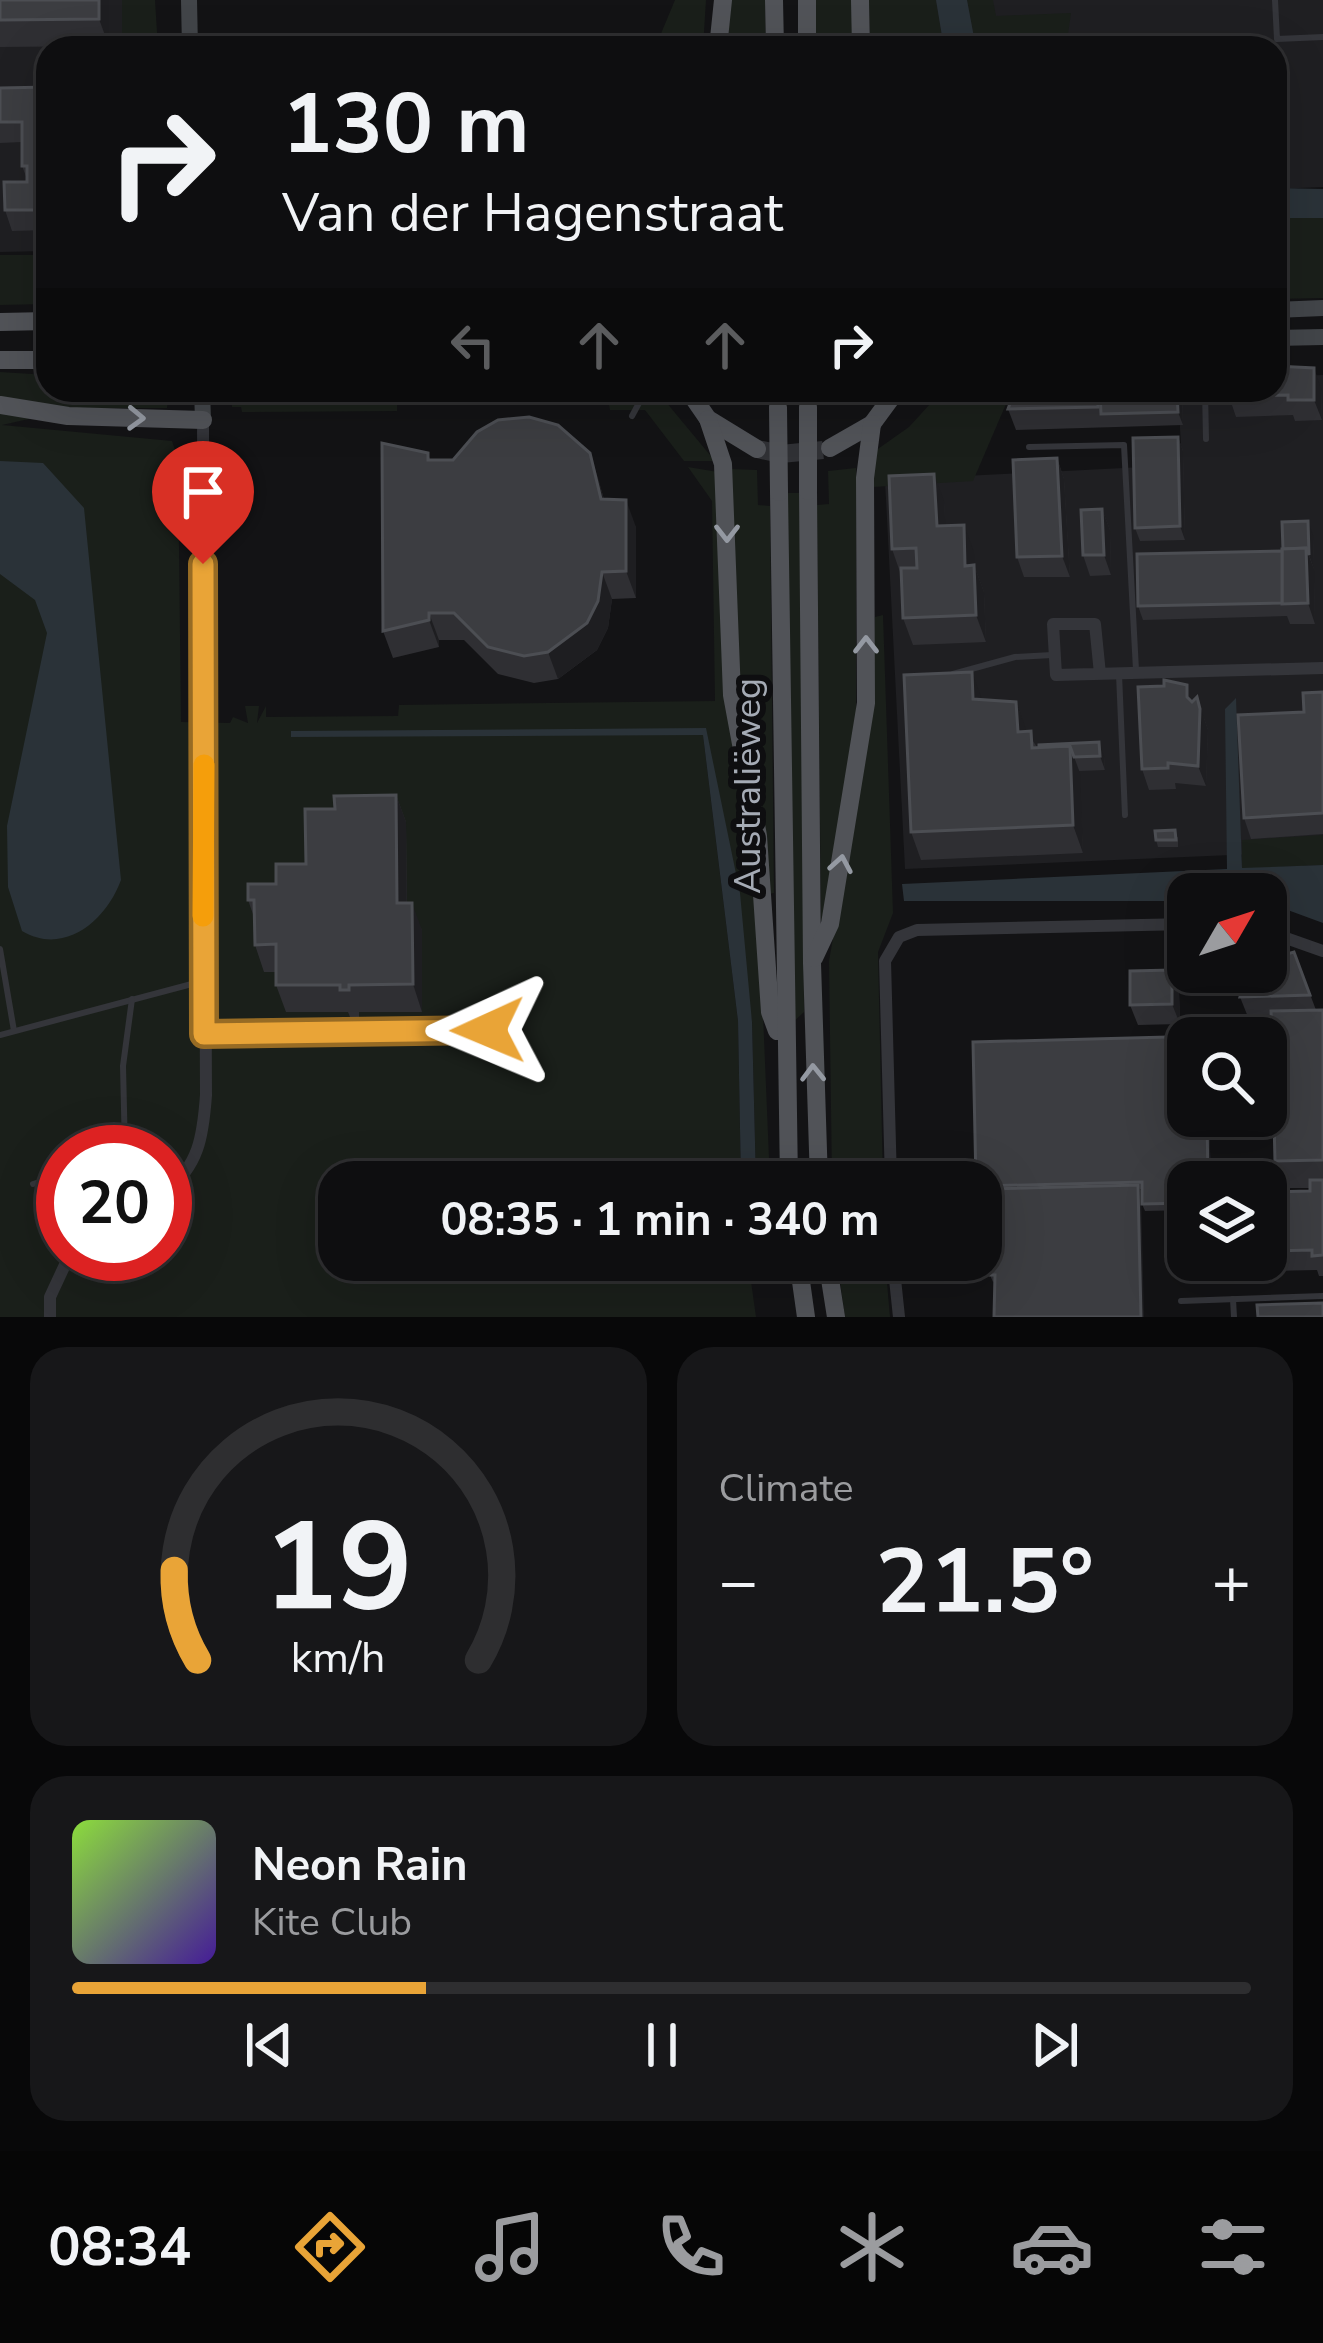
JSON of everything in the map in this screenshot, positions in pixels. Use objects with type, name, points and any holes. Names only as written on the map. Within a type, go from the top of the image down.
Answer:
[{"type":"main road","points":[[189,0],[190,36]]},
{"type":"main road","points":[[719,36],[723,0]]},
{"type":"main road","points":[[774,0],[775,36]]},
{"type":"main road","points":[[806,36],[807,0]]},
{"type":"main road","points":[[860,0],[861,36]]},
{"type":"main road","points":[[1287,310],[1323,308]]},
{"type":"main road","points":[[0,322],[36,321]]},
{"type":"main road","points":[[1287,338],[1323,337]]},
{"type":"main road","points":[[0,360],[36,360]]},
{"type":"main road","points":[[0,405],[68,416],[203,419],[202,402]]},
{"type":"main road","points":[[696,402],[708,419],[723,464],[731,695],[758,836],[770,1012],[783,1049]]},
{"type":"main road","name":"Australiëweg","points":[[778,402],[788,1161]]},
{"type":"main road","name":"Australiëweg","points":[[808,402],[812,963],[818,1161]]},
{"type":"main road","points":[[830,448],[872,424],[888,402]]},
{"type":"main road","points":[[708,419],[757,449]]},
{"type":"main road","points":[[812,963],[830,924],[866,703],[865,478],[872,424]]},
{"type":"main road","points":[[801,1281],[806,1317]]},
{"type":"main road","points":[[830,1281],[836,1317]]},
{"type":"street","points":[[192,1163],[203,1140],[203,419]]},
{"type":"street","points":[[1100,674],[1096,624],[1053,625],[1056,675],[1136,674],[1323,668]]},
{"type":"street","points":[[890,1161],[885,961],[899,937],[916,930],[1167,924]]},
{"type":"street","points":[[1287,938],[1323,951]]},
{"type":"street","points":[[50,1317],[50,1297],[57,1281]]},
{"type":"street","points":[[895,1281],[899,1317]]},
{"type":"lane","points":[[1275,4],[1277,36]]},
{"type":"lane","points":[[1287,39],[1323,37]]},
{"type":"lane","points":[[632,416],[640,402]]},
{"type":"lane","points":[[1205,402],[1206,439]]},
{"type":"lane","points":[[1029,447],[1124,445],[1136,674]]},
{"type":"lane","points":[[938,678],[1015,657],[1055,655]]},
{"type":"lane","points":[[1120,674],[1125,815]]},
{"type":"lane","points":[[0,949],[14,1031]]},
{"type":"lane","points":[[0,1035],[203,981]]},
{"type":"lane","points":[[124,1125],[123,1066],[132,999]]},
{"type":"lane","points":[[204,1034],[488,1030]]},
{"type":"lane","points":[[1181,1301],[1323,1296]]},
{"type":"lane","points":[[1233,1299],[1234,1317]]},
{"type":"shaded area","points":[[0,0],[152,0],[154,36],[36,36],[36,251],[0,252]]},
{"type":"shaded area","points":[[122,0],[155,0],[157,36],[122,36]]},
{"type":"shaded area","points":[[675,0],[706,0],[704,36],[660,36]]},
{"type":"shaded area","points":[[730,0],[765,0],[766,36],[728,36]]},
{"type":"shaded area","points":[[815,0],[852,0],[853,36],[815,36]]},
{"type":"shaded area","points":[[869,0],[936,0],[942,36],[870,36]]},
{"type":"shaded area","points":[[925,0],[1323,0],[1323,187],[1287,188],[1287,36],[938,36]]},
{"type":"shaded area","points":[[936,0],[967,0],[974,36],[942,36]]},
{"type":"shaded area","points":[[967,0],[993,0],[996,16],[1071,13],[1068,36],[974,36]]},
{"type":"shaded area","points":[[1287,188],[1323,189],[1323,218],[1287,218]]},
{"type":"shaded area","points":[[1287,218],[1323,218],[1323,298],[1287,299]]},
{"type":"shaded area","points":[[0,255],[36,255],[36,304],[0,305]]},
{"type":"shaded area","points":[[0,372],[36,374],[36,402],[168,402],[167,408],[78,408],[2,425],[172,441],[178,459],[181,722],[230,723],[233,717],[248,723],[245,706],[259,706],[257,723],[266,706],[266,717],[398,716],[399,705],[715,701],[712,501],[688,467],[718,472],[759,918],[769,1161],[755,1161],[752,1022],[703,735],[738,1021],[741,1161],[318,1161],[318,1281],[751,1281],[756,1317],[0,1317]]},
{"type":"shaded area","points":[[1323,375],[1323,851],[905,869],[885,480],[1182,465],[1179,402],[1287,402],[1287,376]]},
{"type":"shaded area","points":[[232,402],[397,402],[397,411],[242,412],[241,407],[232,407]]},
{"type":"shaded area","points":[[609,402],[666,402],[715,461],[684,461],[645,410],[610,410]]},
{"type":"shaded area","points":[[932,402],[1007,402],[973,481],[873,487],[875,451],[909,427]]},
{"type":"shaded area","points":[[0,461],[43,463],[84,508],[121,880],[94,921],[68,937],[53,939],[22,931],[8,887],[7,826],[47,633],[35,600],[0,574]]},
{"type":"shaded area","points":[[856,468],[856,732],[821,924],[817,505],[829,504],[828,471]]},
{"type":"shaded area","points":[[730,469],[757,470],[758,505],[770,506],[774,893],[768,894],[738,704]]},
{"type":"shaded area","points":[[788,493],[800,493],[804,1012],[791,1024]]},
{"type":"shaded area","points":[[883,615],[893,913],[878,952],[883,1161],[832,1161],[829,961],[870,728],[875,617]]},
{"type":"shaded area","points":[[1236,698],[1242,868],[1323,865],[1323,923],[1287,910],[1287,873],[1167,873],[1167,901],[904,901],[902,884],[1227,869],[1225,709]]},
{"type":"shaded area","points":[[706,728],[740,893],[752,1022],[755,1161],[741,1161],[738,1021],[703,735],[291,737],[291,731]]},
{"type":"shaded area","points":[[1323,835],[1323,865],[1242,869],[1242,840]]},
{"type":"shaded area","points":[[840,1281],[887,1281],[890,1317],[845,1317]]},
{"type":"building","points":[[0,0],[99,0],[99,19],[0,20]]},
{"type":"building","points":[[36,87],[36,210],[5,210],[4,182],[27,182],[27,166],[22,166],[22,122],[0,122],[0,88]]},
{"type":"building","points":[[1287,367],[1314,368],[1314,400],[1288,400]]},
{"type":"building","points":[[1011,402],[1098,402],[1098,407],[1008,409]]},
{"type":"building","points":[[1100,402],[1178,402],[1178,412],[1101,414]]},
{"type":"building","points":[[529,417],[558,425],[590,453],[601,499],[626,500],[626,571],[602,572],[598,601],[587,623],[548,652],[524,656],[488,647],[454,613],[429,613],[429,620],[383,631],[382,443],[428,453],[428,460],[453,460],[477,432],[498,420]]},
{"type":"building","points":[[1178,437],[1180,526],[1135,528],[1133,438]]},
{"type":"building","points":[[1057,458],[1062,556],[1017,557],[1013,460]]},
{"type":"building","points":[[934,474],[937,526],[964,525],[965,566],[974,565],[976,615],[903,618],[901,568],[917,568],[916,548],[892,549],[889,476]]},
{"type":"building","points":[[1102,509],[1104,555],[1083,555],[1081,510]]},
{"type":"building","points":[[1308,521],[1309,555],[1306,548],[1283,549],[1282,522]]},
{"type":"building","points":[[1306,548],[1308,603],[1282,604],[1282,549]]},
{"type":"building","points":[[1282,551],[1282,603],[1138,606],[1137,554]]},
{"type":"building","points":[[972,672],[973,699],[1016,702],[1018,732],[1031,731],[1032,748],[1070,746],[1073,825],[911,832],[904,675]]},
{"type":"building","points":[[1164,680],[1187,685],[1192,702],[1197,697],[1198,766],[1168,763],[1168,768],[1142,769],[1138,687],[1164,686]]},
{"type":"building","points":[[1323,692],[1323,813],[1244,818],[1238,715],[1304,712],[1303,693]]},
{"type":"building","points":[[1099,742],[1100,756],[1074,757],[1070,746],[1039,747],[1039,745]]},
{"type":"building","points":[[396,795],[397,903],[412,903],[413,984],[349,985],[349,990],[340,990],[340,985],[276,985],[276,944],[255,945],[254,900],[248,900],[248,884],[276,884],[276,864],[306,864],[305,809],[335,809],[334,796]]},
{"type":"building","points":[[1175,830],[1176,840],[1156,840],[1155,831]]},
{"type":"building","points":[[1294,952],[1310,995],[1240,997],[1241,993],[1287,993],[1287,954]]},
{"type":"building","points":[[1167,970],[1172,1004],[1130,1005],[1130,971]]},
{"type":"building","points":[[1323,1010],[1323,1160],[1275,1161],[1274,1137],[1287,1137],[1287,1017],[1271,1017],[1271,1011]]},
{"type":"building","points":[[1167,1037],[1167,1137],[1207,1137],[1208,1161],[1167,1161],[1167,1203],[1142,1204],[1142,1182],[1002,1185],[1002,1161],[976,1161],[973,1042]]},
{"type":"building","points":[[1310,1180],[1323,1180],[1323,1255],[1312,1256],[1312,1250],[1287,1251],[1287,1192],[1310,1191]]},
{"type":"building","points":[[1138,1185],[1141,1317],[994,1317],[995,1281],[1002,1281],[1002,1189]]},
{"type":"building","points":[[1323,1303],[1323,1317],[1258,1317],[1257,1305]]},
{"type":"tunnel","points":[[757,449],[781,454],[823,450]]},
{"type":"slow traffic","points":[[203,916],[204,765]]},
{"type":"route","points":[[203,564],[204,1034],[488,1030]]}]
